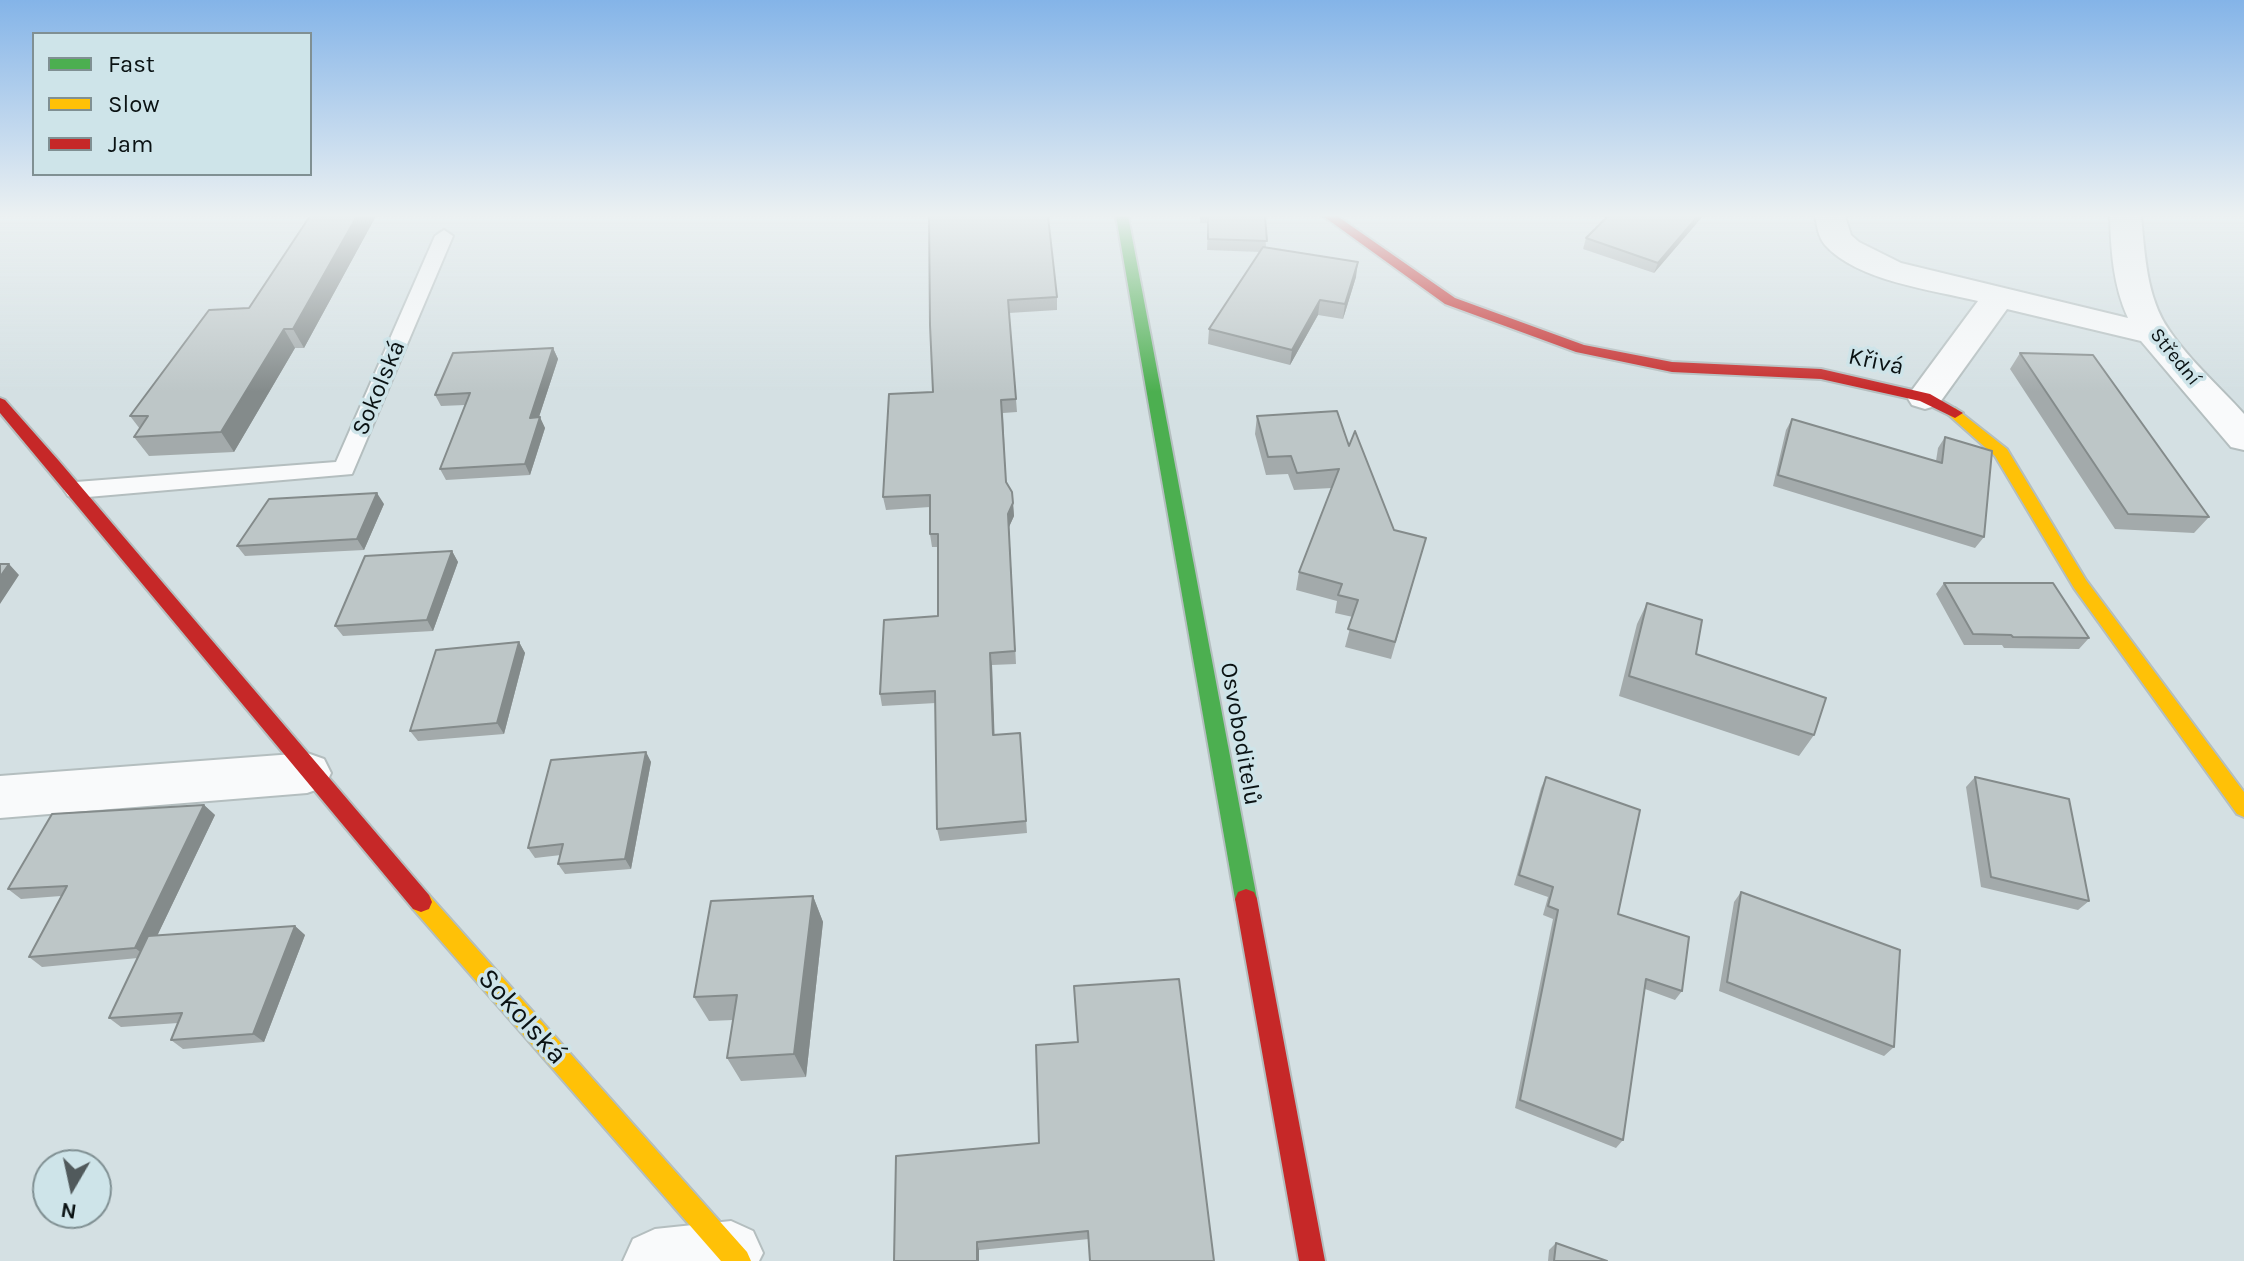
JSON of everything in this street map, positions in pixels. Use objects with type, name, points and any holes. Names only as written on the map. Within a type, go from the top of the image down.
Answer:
[{"type":"street","name":"Osvoboditelů","points":[[1133,275],[1312,1261]]},
{"type":"street","name":"Křivá","points":[[1413,275],[1450,301],[1581,349],[1672,367],[1821,374],[1925,397],[1952,410],[2001,453],[2080,584],[2244,808]]},
{"type":"street","points":[[1909,275],[2153,334]]},
{"type":"street","name":"Střední","points":[[2132,275],[2137,300],[2153,334],[2244,438]]},
{"type":"street","points":[[1925,397],[1998,298]]},
{"type":"street","name":"Sokolská","points":[[0,403],[76,490],[307,773],[735,1257]]},
{"type":"street","points":[[0,797],[307,773]]},
{"type":"street","points":[[655,1261],[735,1257]]},
{"type":"lane","name":"Sokolská","points":[[76,490],[344,469],[427,275]]},
{"type":"building","points":[[271,275],[324,275],[293,329],[284,329],[221,432],[134,437],[148,416],[130,416],[209,310],[249,308]]},
{"type":"building","points":[[930,275],[1055,275],[1057,297],[1008,300],[1016,399],[1001,400],[1006,482],[1012,492],[1013,503],[1008,514],[1015,651],[990,653],[993,735],[1020,733],[1026,821],[937,829],[935,691],[880,694],[884,620],[938,616],[938,534],[930,534],[930,495],[883,497],[889,394],[933,392]]},
{"type":"building","points":[[1245,275],[1354,275],[1345,304],[1320,300],[1292,350],[1209,329]]},
{"type":"building","points":[[553,348],[530,418],[540,417],[525,464],[440,469],[470,393],[435,395],[453,353]]},
{"type":"building","points":[[2020,353],[2093,355],[2209,517],[2128,514]]},
{"type":"building","points":[[1337,411],[1349,446],[1355,431],[1394,530],[1426,538],[1395,642],[1348,629],[1358,600],[1338,595],[1342,584],[1299,572],[1339,469],[1297,473],[1291,456],[1268,457],[1257,416]]},
{"type":"building","points":[[1792,419],[1942,463],[1945,437],[1992,451],[1984,537],[1778,475]]},
{"type":"building","points":[[377,493],[357,539],[237,546],[269,499]]},
{"type":"building","points":[[452,551],[427,620],[335,626],[365,556]]},
{"type":"building","points":[[0,564],[9,564],[0,577]]},
{"type":"building","points":[[1944,583],[2053,583],[2089,638],[1973,634]]},
{"type":"building","points":[[1647,603],[1702,620],[1696,654],[1826,698],[1814,735],[1629,676]]},
{"type":"building","points":[[519,642],[497,723],[410,731],[436,650]]},
{"type":"building","points":[[646,752],[625,859],[558,864],[563,844],[528,848],[551,760]]},
{"type":"building","points":[[1546,777],[1640,810],[1618,914],[1689,937],[1682,991],[1646,979],[1623,1140],[1520,1100],[1558,910],[1548,906],[1553,887],[1519,875]]},
{"type":"building","points":[[1975,777],[2069,799],[2089,901],[1991,877]]},
{"type":"building","points":[[204,805],[135,948],[29,957],[67,886],[8,889],[52,814]]},
{"type":"building","points":[[1741,892],[1900,950],[1894,1047],[1727,982]]},
{"type":"building","points":[[813,896],[794,1054],[727,1058],[737,995],[694,997],[711,901]]},
{"type":"building","points":[[295,926],[253,1034],[171,1040],[182,1013],[109,1018],[148,936]]},
{"type":"building","points":[[1179,979],[1214,1261],[1090,1261],[1088,1231],[977,1242],[977,1261],[894,1261],[896,1156],[1039,1143],[1036,1045],[1078,1042],[1074,986]]},
{"type":"building","points":[[1556,1243],[1607,1261],[1554,1261]]},
{"type":"traffic: fast","points":[[1133,275],[1246,899]]},
{"type":"traffic: slow","points":[[1955,413],[2001,453],[2080,584],[2244,808]]},
{"type":"traffic: slow","points":[[421,902],[738,1261]]},
{"type":"traffic: jam","points":[[1413,275],[1450,301],[1581,349],[1672,367],[1821,374],[1925,397],[1955,413]]},
{"type":"traffic: jam","points":[[0,403],[421,902]]},
{"type":"traffic: jam","points":[[1246,899],[1312,1261]]}]
